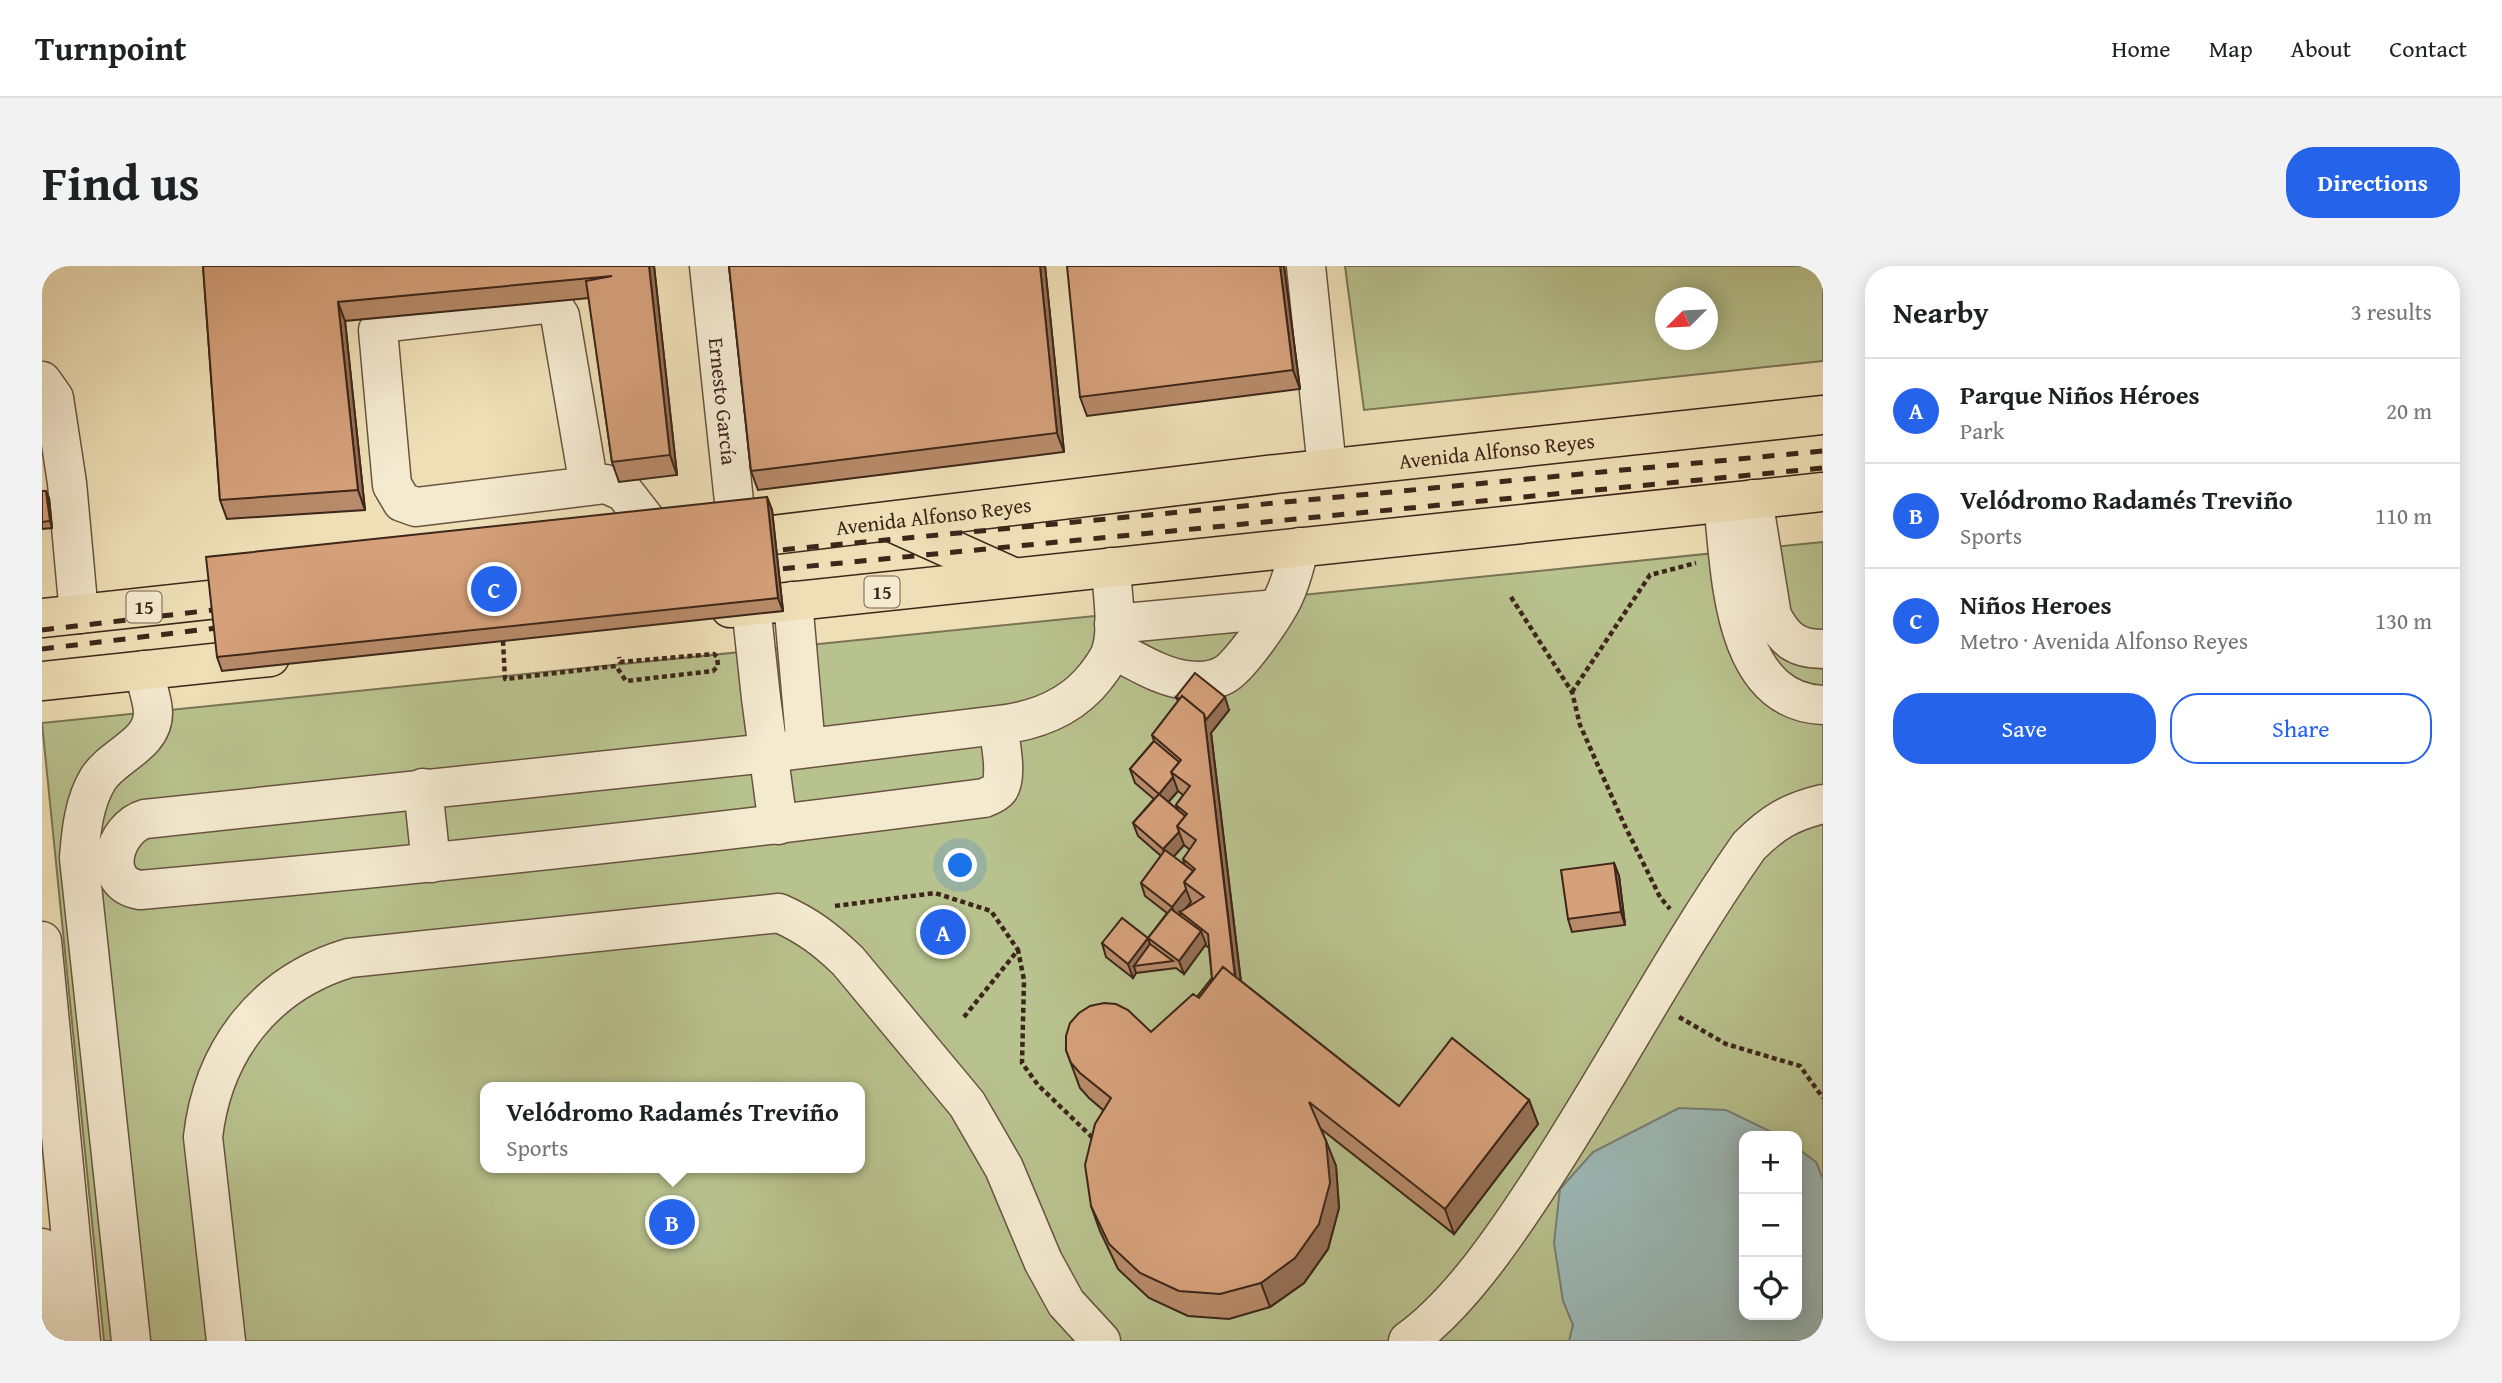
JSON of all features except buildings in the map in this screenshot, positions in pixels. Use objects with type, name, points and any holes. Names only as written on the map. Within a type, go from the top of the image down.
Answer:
[{"type":"highway","name":"Avenida Alfonso Reyes","points":[[627,552],[1328,468],[1823,415]]},
{"type":"highway","name":"15","points":[[696,612],[1823,492]]},
{"type":"highway","points":[[891,522],[1015,578]]},
{"type":"highway","name":"15","points":[[60,616],[301,589]]},
{"type":"highway","points":[[42,681],[309,653]]},
{"type":"street","name":"Ernesto García","points":[[709,266],[738,539]]},
{"type":"street","points":[[1306,266],[1328,468]]},
{"type":"street","points":[[589,486],[560,316],[554,307],[546,304],[382,323],[377,330],[392,485],[402,502],[416,507],[606,484],[624,492],[667,547]]},
{"type":"street","points":[[42,381],[54,398],[60,616]]},
{"type":"street","points":[[1738,501],[1729,555],[1741,629],[1751,658],[1768,681],[1794,699],[1823,705]]},
{"type":"street","points":[[1738,501],[1772,616],[1781,633],[1796,644],[1809,649],[1823,649]]},
{"type":"street","points":[[1113,636],[1171,677],[1188,681],[1209,680],[1224,675],[1247,652],[1285,595],[1300,547]]},
{"type":"street","points":[[998,725],[1002,784],[993,794],[984,798],[778,825],[431,863],[140,890],[124,884],[115,871],[114,860],[118,845],[128,828],[145,819],[768,753],[1021,722],[1044,715],[1068,702],[1090,684],[1103,666],[1113,636],[1111,568]]},
{"type":"street","points":[[793,601],[806,748]]},
{"type":"street","points":[[751,606],[778,825]]},
{"type":"street","points":[[1113,636],[1276,609]]},
{"type":"street","points":[[131,1341],[79,858],[81,830],[97,780],[107,768],[144,738],[150,727],[153,713],[144,670]]},
{"type":"street","points":[[423,788],[431,863]]},
{"type":"street","points":[[1408,1341],[1463,1289],[1518,1216],[1573,1133],[1691,933],[1749,846],[1785,816],[1823,804]]},
{"type":"street","points":[[226,1341],[203,1137],[206,1107],[217,1075],[230,1051],[267,1003],[290,984],[321,966],[362,956],[779,913],[806,925],[848,961],[967,1104],[1004,1168],[1043,1261],[1066,1303],[1101,1341]]},
{"type":"street","points":[[42,941],[54,1194],[81,1341]]},
{"type":"street","points":[[42,1248],[51,1341]]},
{"type":"path","points":[[1572,692],[1650,575],[1729,555]]},
{"type":"path","points":[[1511,597],[1572,692],[1580,725],[1660,897],[1691,933]]},
{"type":"path","points":[[503,641],[505,680],[616,666],[626,681],[713,671],[719,662],[714,654],[620,662],[619,657]]},
{"type":"path","points":[[831,906],[935,893],[991,911],[1018,950],[1024,980],[1022,1063],[1038,1085],[1104,1149]]},
{"type":"path","points":[[964,1017],[1018,950]]},
{"type":"path","points":[[1653,995],[1685,1022],[1726,1044],[1800,1066],[1823,1098]]},
{"type":"green space","points":[[1345,266],[1823,266],[1823,361],[1364,410]]},
{"type":"green space","points":[[1823,542],[1823,1341],[104,1341],[42,723]]},
{"type":"water","points":[[1679,1108],[1726,1110],[1770,1131],[1739,1131],[1739,1320],[1802,1320],[1802,1152],[1816,1162],[1823,1179],[1823,1337],[1820,1341],[1569,1341],[1573,1325],[1563,1301],[1554,1243],[1560,1189],[1593,1152]]},
{"type":"railway","points":[[759,552],[1823,451]]},
{"type":"railway","points":[[759,571],[1823,468]]},
{"type":"railway","points":[[42,630],[230,608]]},
{"type":"railway","points":[[42,649],[233,626]]},
{"type":"place","name":"Niños Heroes","points":[[494,589]]},
{"type":"place","name":"Parque Niños Héroes","points":[[943,932]]},
{"type":"place","name":"Velódromo Radamés Treviño","points":[[672,1222]]}]
